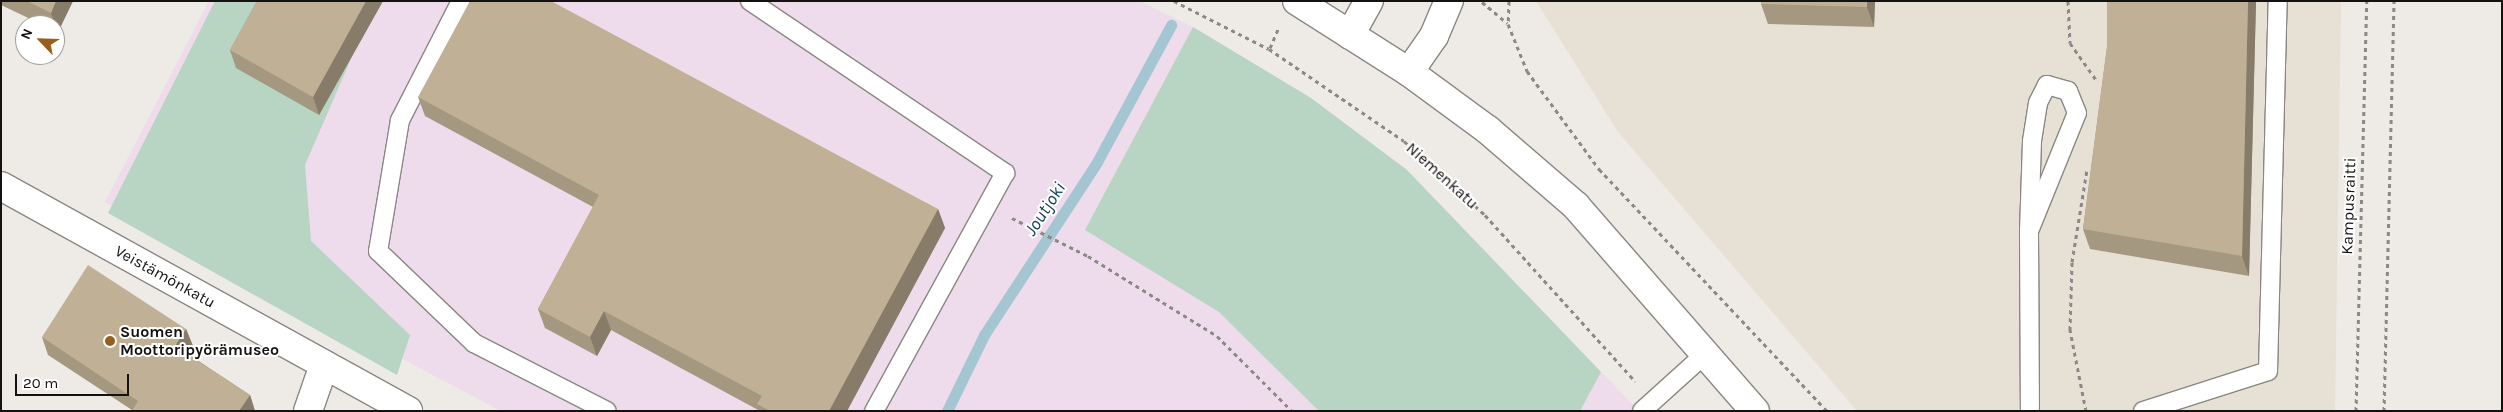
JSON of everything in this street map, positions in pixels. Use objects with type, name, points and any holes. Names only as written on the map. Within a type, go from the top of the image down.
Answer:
[{"type":"street","points":[[1297,1],[1409,72],[1488,130],[1576,206],[1755,411]]},
{"type":"street","points":[[1350,35],[1369,1]]},
{"type":"street","points":[[1409,72],[1434,36],[1449,1]]},
{"type":"street","name":"Veistämönkatu","points":[[1,186],[408,411]]},
{"type":"street","points":[[308,411],[324,364]]},
{"type":"lane","points":[[461,1],[400,120],[378,251],[474,343],[607,411]]},
{"type":"lane","points":[[750,1],[1005,173],[874,411]]},
{"type":"lane","points":[[2142,411],[2268,371],[2278,1]]},
{"type":"lane","points":[[2029,231],[2077,113],[2068,91],[2046,85],[2038,103],[2032,141],[2029,231],[2030,411]]},
{"type":"lane","points":[[1647,405],[1705,354]]},
{"type":"path","name":"Niemenkatu","points":[[1174,1],[1270,49],[1404,141],[1485,215],[1647,405]]},
{"type":"path","points":[[1481,1],[1508,24],[1527,70],[1599,169],[1827,411]]},
{"type":"path","points":[[1508,24],[1510,1]]},
{"type":"path","points":[[2068,1],[2070,43],[2097,77],[2098,86]]},
{"type":"path","name":"Kampusraitti","points":[[2356,411],[2368,1]]},
{"type":"path","points":[[2384,411],[2394,1]]},
{"type":"path","points":[[2086,411],[2070,330],[2072,262],[2088,162]]},
{"type":"path","points":[[1028,226],[1068,246],[1217,336],[1292,411]]},
{"type":"shaded area","points":[[209,1],[1140,1],[1193,27],[1311,98],[1407,170],[1639,411],[501,411],[105,202]]},
{"type":"shaded area","points":[[1536,1],[2341,1],[2335,411],[1857,411],[1618,132]]},
{"type":"green space","points":[[215,1],[376,1],[305,165],[311,241],[410,335],[397,375],[108,213]]},
{"type":"green space","points":[[1193,27],[1311,98],[1407,170],[1601,372],[1580,411],[1319,411],[1219,312],[1085,230]]},
{"type":"building","points":[[27,1],[56,1],[51,13]]},
{"type":"building","points":[[257,1],[366,1],[313,97],[230,50]]},
{"type":"building","points":[[470,1],[551,1],[938,209],[829,411],[770,411],[757,404],[762,396],[604,311],[590,337],[538,309],[599,195],[418,97]]},
{"type":"building","points":[[1761,1],[1867,1],[1867,7],[1761,4]]},
{"type":"building","points":[[2107,1],[2248,1],[2242,256],[2083,229],[2107,47]]},
{"type":"building","points":[[88,265],[186,329],[175,346],[250,395],[239,411],[132,411],[138,401],[42,337]]},
{"type":"waterway","name":"Joutjoki","points":[[947,411],[984,335],[1097,162],[1171,25]]},
{"type":"place","name":"Suomen Moottoripyörämuseo","points":[[110,341]]}]
